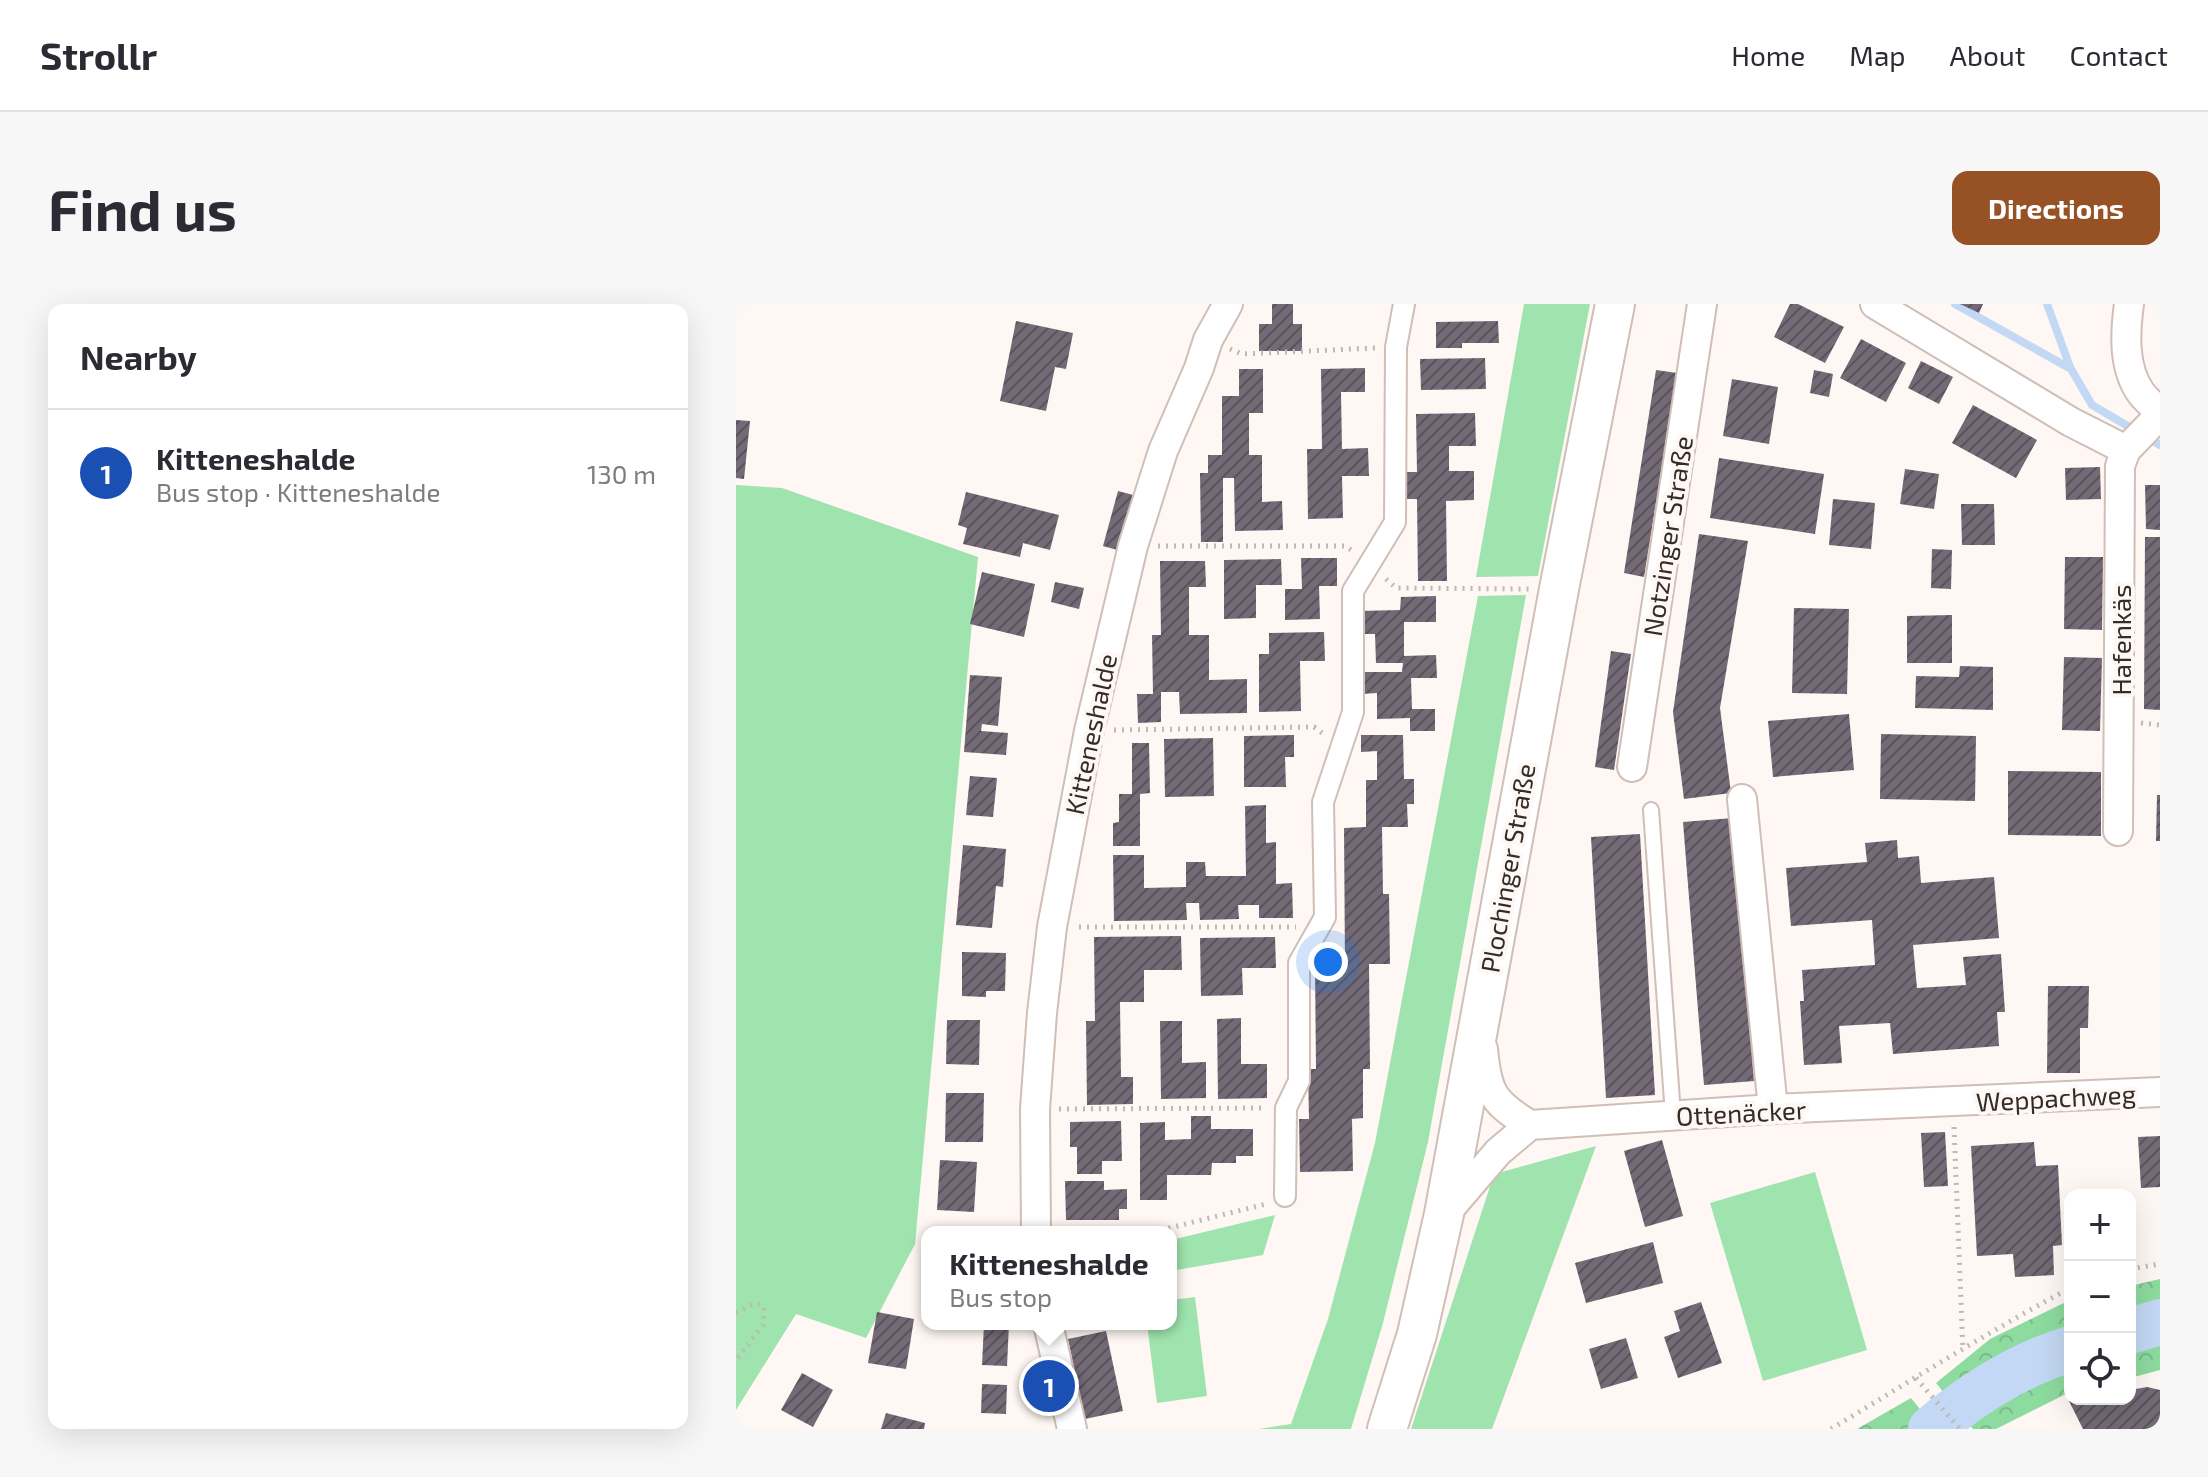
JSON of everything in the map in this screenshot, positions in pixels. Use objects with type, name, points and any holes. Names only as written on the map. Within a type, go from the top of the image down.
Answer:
[{"type":"main road","name":"Plochinger Straße","points":[[1387,1429],[1417,1334],[1444,1214],[1559,589],[1615,304]]},
{"type":"street","name":"Kitteneshalde","points":[[1036,1226],[1035,1109],[1042,1013],[1052,927],[1089,731],[1133,546],[1163,451],[1208,340],[1228,304]]},
{"type":"street","points":[[1285,1196],[1286,1108],[1299,1081],[1299,963],[1325,917],[1323,802],[1353,712],[1353,591],[1395,522],[1396,347],[1404,304]]},
{"type":"street","name":"Notzinger Straße","points":[[1632,767],[1702,304]]},
{"type":"street","points":[[1875,304],[2071,422],[2146,429],[2141,394],[2127,356],[2129,304]]},
{"type":"street","name":"Hafenkäs","points":[[2118,831],[2120,466],[2146,429]]},
{"type":"street","points":[[1742,799],[1773,1109]]},
{"type":"street","points":[[1444,1214],[1498,1152],[1530,1125],[1506,1111],[1487,1085],[1480,1016]]},
{"type":"street","name":"Weppachweg","points":[[1953,1102],[2160,1092]]},
{"type":"street","name":"Ottenäcker","points":[[1530,1125],[1773,1109],[1953,1102]]},
{"type":"street","points":[[1049,1330],[1072,1429]]},
{"type":"lane","points":[[1651,810],[1673,1115]]},
{"type":"path","points":[[1208,340],[1242,354],[1396,347]]},
{"type":"path","points":[[1133,546],[1345,546],[1396,588],[1559,589]]},
{"type":"path","points":[[1089,731],[1314,727],[1341,747]]},
{"type":"path","points":[[1052,927],[1294,926],[1315,936]]},
{"type":"path","points":[[1953,1102],[1963,1351]]},
{"type":"path","points":[[1035,1109],[1286,1108]]},
{"type":"path","points":[[1177,1227],[1259,1208],[1285,1196]]},
{"type":"path","points":[[2136,1268],[2160,1264]]},
{"type":"path","points":[[1831,1429],[1963,1351],[1987,1333],[2064,1291]]},
{"type":"path","points":[[736,1313],[753,1304],[760,1304],[764,1309],[763,1325],[736,1360]]},
{"type":"path","points":[[1916,1378],[1960,1429]]},
{"type":"green space","points":[[1524,304],[1590,304],[1538,576],[1476,577]]},
{"type":"green space","points":[[736,485],[782,488],[978,557],[915,1244],[866,1338],[796,1314],[736,1410]]},
{"type":"green space","points":[[1526,595],[1428,1142],[1383,1323],[1351,1429],[1259,1429],[1291,1424],[1328,1319],[1375,1143],[1478,596]]},
{"type":"green space","points":[[1596,1146],[1492,1429],[1411,1429],[1494,1174]]},
{"type":"green space","points":[[1815,1172],[1867,1350],[1763,1381],[1710,1203]]},
{"type":"green space","points":[[1275,1215],[1263,1255],[1177,1270],[1177,1239]]},
{"type":"green space","points":[[2160,1279],[2160,1370],[2136,1376],[2136,1333],[2136,1285]]},
{"type":"green space","points":[[1195,1297],[1207,1396],[1157,1403],[1148,1330],[1177,1330],[1177,1299]]},
{"type":"green space","points":[[2064,1303],[2064,1395],[1996,1429],[1973,1429],[1936,1383],[1990,1339]]},
{"type":"green space","points":[[1911,1398],[1936,1429],[1857,1429]]},
{"type":"building","points":[[1272,304],[1293,304],[1293,324],[1302,324],[1302,351],[1259,351],[1259,324],[1272,324]]},
{"type":"building","points":[[1790,304],[1798,304],[1844,327],[1825,363],[1774,337]]},
{"type":"building","points":[[1960,304],[1983,304],[1979,313]]},
{"type":"building","points":[[1016,321],[1073,333],[1066,369],[1055,367],[1046,411],[1000,401]]},
{"type":"building","points":[[1498,321],[1499,343],[1462,343],[1462,348],[1436,348],[1436,322]]},
{"type":"building","points":[[1861,339],[1906,363],[1886,402],[1840,378]]},
{"type":"building","points":[[1485,358],[1486,389],[1421,390],[1420,359]]},
{"type":"building","points":[[1921,361],[1953,377],[1939,404],[1908,388]]},
{"type":"building","points":[[1365,368],[1365,392],[1341,392],[1342,449],[1368,448],[1369,476],[1342,476],[1343,518],[1308,519],[1307,449],[1322,449],[1321,369]]},
{"type":"building","points":[[1239,369],[1263,369],[1263,413],[1249,413],[1249,455],[1262,455],[1262,502],[1282,501],[1283,530],[1235,531],[1234,478],[1223,478],[1223,542],[1201,542],[1200,473],[1208,473],[1208,455],[1222,455],[1222,396],[1239,396]]},
{"type":"building","points":[[1656,370],[1677,373],[1644,577],[1624,573]]},
{"type":"building","points":[[1814,370],[1833,374],[1829,397],[1810,393]]},
{"type":"building","points":[[1732,379],[1778,387],[1769,444],[1723,436]]},
{"type":"building","points":[[1973,405],[2037,440],[2016,478],[1952,443]]},
{"type":"building","points":[[1475,413],[1476,446],[1449,446],[1449,471],[1474,471],[1474,500],[1446,501],[1447,581],[1418,581],[1417,499],[1406,499],[1406,472],[1417,472],[1416,414]]},
{"type":"building","points":[[736,420],[750,421],[744,479],[736,478]]},
{"type":"building","points":[[1719,458],[1824,474],[1815,534],[1710,518]]},
{"type":"building","points":[[2100,467],[2101,499],[2066,500],[2065,468]]},
{"type":"building","points":[[1905,469],[1939,474],[1934,509],[1900,504]]},
{"type":"building","points":[[2145,485],[2160,485],[2160,530],[2146,529]]},
{"type":"building","points":[[1118,491],[1137,496],[1121,551],[1103,546]]},
{"type":"building","points":[[966,492],[1059,515],[1050,550],[1023,543],[1020,557],[963,544],[967,528],[958,525]]},
{"type":"building","points":[[1833,499],[1875,503],[1871,549],[1829,545]]},
{"type":"building","points":[[1961,504],[1994,504],[1995,545],[1962,545]]},
{"type":"building","points":[[1699,534],[1748,541],[1720,708],[1731,793],[1684,799],[1673,712]]},
{"type":"building","points":[[2145,537],[2160,537],[2160,710],[2144,709]]},
{"type":"building","points":[[1932,549],[1952,550],[1951,589],[1931,588]]},
{"type":"building","points":[[2065,557],[2103,557],[2102,630],[2064,629]]},
{"type":"building","points":[[1301,558],[1337,558],[1337,586],[1319,586],[1320,619],[1285,620],[1285,589],[1302,589]]},
{"type":"building","points":[[1281,559],[1282,585],[1256,585],[1256,618],[1224,619],[1224,560]]},
{"type":"building","points":[[1160,561],[1205,561],[1206,587],[1189,587],[1189,635],[1209,635],[1209,680],[1247,679],[1247,713],[1180,714],[1179,692],[1161,692],[1161,722],[1138,723],[1137,694],[1153,694],[1152,635],[1161,635]]},
{"type":"building","points":[[982,572],[1035,584],[1024,637],[970,624]]},
{"type":"building","points":[[1055,582],[1084,588],[1079,609],[1051,602]]},
{"type":"building","points":[[1436,596],[1436,622],[1404,622],[1404,656],[1436,655],[1437,678],[1411,678],[1412,709],[1435,709],[1435,731],[1410,731],[1410,718],[1377,719],[1377,693],[1362,694],[1362,672],[1402,672],[1403,663],[1376,663],[1375,634],[1360,634],[1360,611],[1400,610],[1401,597]]},
{"type":"building","points":[[1794,608],[1849,609],[1847,694],[1792,693]]},
{"type":"building","points":[[1952,615],[1952,663],[1907,663],[1907,616]]},
{"type":"building","points":[[1324,632],[1325,661],[1300,661],[1301,711],[1259,712],[1259,654],[1269,654],[1269,633]]},
{"type":"building","points":[[1611,651],[1631,654],[1614,770],[1595,767]]},
{"type":"building","points":[[2064,657],[2102,658],[2100,731],[2062,730]]},
{"type":"building","points":[[1960,666],[1993,667],[1993,710],[1915,708],[1916,676],[1959,677]]},
{"type":"building","points":[[970,675],[1002,677],[998,726],[982,724],[981,731],[1008,733],[1006,755],[964,752]]},
{"type":"building","points":[[1849,714],[1854,770],[1773,777],[1768,721]]},
{"type":"building","points":[[1881,734],[1976,736],[1975,801],[1880,799]]},
{"type":"building","points":[[1294,735],[1294,757],[1285,757],[1286,787],[1244,787],[1244,736]]},
{"type":"building","points":[[1361,735],[1403,735],[1404,779],[1414,779],[1414,804],[1407,804],[1408,827],[1382,827],[1383,894],[1389,894],[1390,964],[1369,964],[1370,1069],[1363,1069],[1363,1118],[1352,1119],[1353,1171],[1300,1172],[1299,1119],[1309,1119],[1308,1069],[1316,1069],[1315,965],[1345,965],[1344,828],[1366,827],[1366,780],[1377,780],[1377,751],[1361,752]]},
{"type":"building","points":[[1213,738],[1214,796],[1165,797],[1164,739]]},
{"type":"building","points":[[1132,743],[1149,743],[1150,793],[1140,794],[1140,846],[1113,846],[1113,823],[1119,822],[1119,794],[1132,794]]},
{"type":"building","points":[[2008,771],[2101,772],[2101,836],[2008,835]]},
{"type":"building","points":[[970,776],[997,778],[993,817],[966,815]]},
{"type":"building","points":[[2157,795],[2160,795],[2160,841],[2156,841]]},
{"type":"building","points":[[1266,805],[1266,843],[1276,842],[1276,884],[1292,883],[1293,918],[1259,918],[1259,905],[1238,905],[1239,919],[1200,920],[1199,903],[1186,903],[1187,920],[1114,921],[1113,855],[1144,855],[1144,888],[1186,887],[1186,862],[1205,862],[1206,876],[1246,876],[1245,806]]},
{"type":"building","points":[[1733,818],[1754,1081],[1704,1085],[1683,822]]},
{"type":"building","points":[[1640,834],[1655,1095],[1606,1098],[1591,837]]},
{"type":"building","points":[[1897,840],[1898,858],[1919,856],[1921,883],[1994,877],[1999,938],[1913,945],[1917,988],[1966,985],[1963,957],[2001,954],[2005,1012],[1997,1012],[1999,1046],[1893,1054],[1890,1023],[1839,1026],[1842,1063],[1804,1065],[1800,1001],[1804,1001],[1802,970],[1875,965],[1872,920],[1791,926],[1786,868],[1867,862],[1865,843]]},
{"type":"building","points":[[963,845],[1006,849],[1003,887],[996,886],[992,928],[956,925]]},
{"type":"building","points":[[1181,936],[1182,970],[1144,970],[1144,1002],[1120,1002],[1121,1077],[1133,1077],[1133,1104],[1087,1105],[1086,1021],[1095,1021],[1094,937]]},
{"type":"building","points":[[1275,937],[1276,968],[1242,968],[1243,995],[1201,996],[1200,938]]},
{"type":"building","points":[[962,952],[1006,953],[1005,991],[986,991],[986,997],[962,996]]},
{"type":"building","points":[[2048,986],[2089,986],[2088,1028],[2080,1028],[2080,1073],[2047,1073]]},
{"type":"building","points":[[1241,1018],[1241,1064],[1267,1064],[1267,1098],[1218,1099],[1217,1019]]},
{"type":"building","points":[[947,1020],[980,1020],[979,1065],[946,1064]]},
{"type":"building","points":[[1160,1021],[1182,1021],[1182,1063],[1206,1062],[1206,1098],[1161,1099]]},
{"type":"building","points":[[946,1093],[984,1093],[983,1142],[945,1142]]},
{"type":"building","points":[[1191,1116],[1211,1116],[1211,1129],[1253,1129],[1253,1156],[1236,1156],[1236,1163],[1212,1163],[1211,1175],[1167,1175],[1167,1200],[1140,1200],[1140,1123],[1165,1122],[1165,1140],[1191,1139]]},
{"type":"building","points":[[1121,1121],[1122,1161],[1102,1161],[1102,1174],[1077,1174],[1077,1147],[1070,1147],[1070,1122]]},
{"type":"building","points":[[1945,1132],[1948,1186],[1924,1187],[1921,1133]]},
{"type":"building","points":[[2160,1136],[2160,1187],[2141,1188],[2138,1137]]},
{"type":"building","points":[[1662,1140],[1683,1216],[1645,1227],[1624,1151]]},
{"type":"building","points":[[2034,1142],[2036,1166],[2058,1165],[2062,1245],[2053,1246],[2054,1275],[2015,1277],[2013,1254],[1977,1256],[1971,1146]]},
{"type":"building","points":[[940,1160],[977,1162],[974,1212],[937,1210]]},
{"type":"building","points":[[1065,1181],[1104,1181],[1104,1190],[1127,1189],[1127,1209],[1119,1209],[1119,1220],[1066,1220]]},
{"type":"building","points":[[1653,1242],[1663,1283],[1586,1303],[1575,1263]]},
{"type":"building","points":[[1701,1302],[1722,1363],[1678,1378],[1664,1337],[1680,1331],[1674,1311]]},
{"type":"building","points":[[877,1312],[914,1319],[906,1369],[868,1363]]},
{"type":"building","points":[[984,1330],[1009,1330],[1007,1366],[982,1365]]},
{"type":"building","points":[[1106,1331],[1123,1411],[1085,1419],[1068,1339]]},
{"type":"building","points":[[1626,1338],[1638,1378],[1601,1389],[1589,1349]]},
{"type":"building","points":[[802,1373],[833,1390],[813,1427],[781,1410]]},
{"type":"building","points":[[982,1384],[1007,1385],[1006,1414],[981,1413]]},
{"type":"building","points":[[2147,1387],[2160,1390],[2160,1429],[2083,1429],[2071,1405],[2136,1405],[2136,1389]]},
{"type":"building","points":[[886,1413],[925,1423],[924,1429],[881,1429]]},
{"type":"waterway","points":[[1955,304],[2071,369],[2092,405],[2160,445]]},
{"type":"waterway","points":[[2047,304],[2070,367]]},
{"type":"waterway","points":[[2136,1329],[2160,1322]]},
{"type":"waterway","points":[[1931,1429],[1996,1382],[2032,1363],[2064,1351]]},
{"type":"place","name":"Kitteneshalde","points":[[1049,1386]]}]
